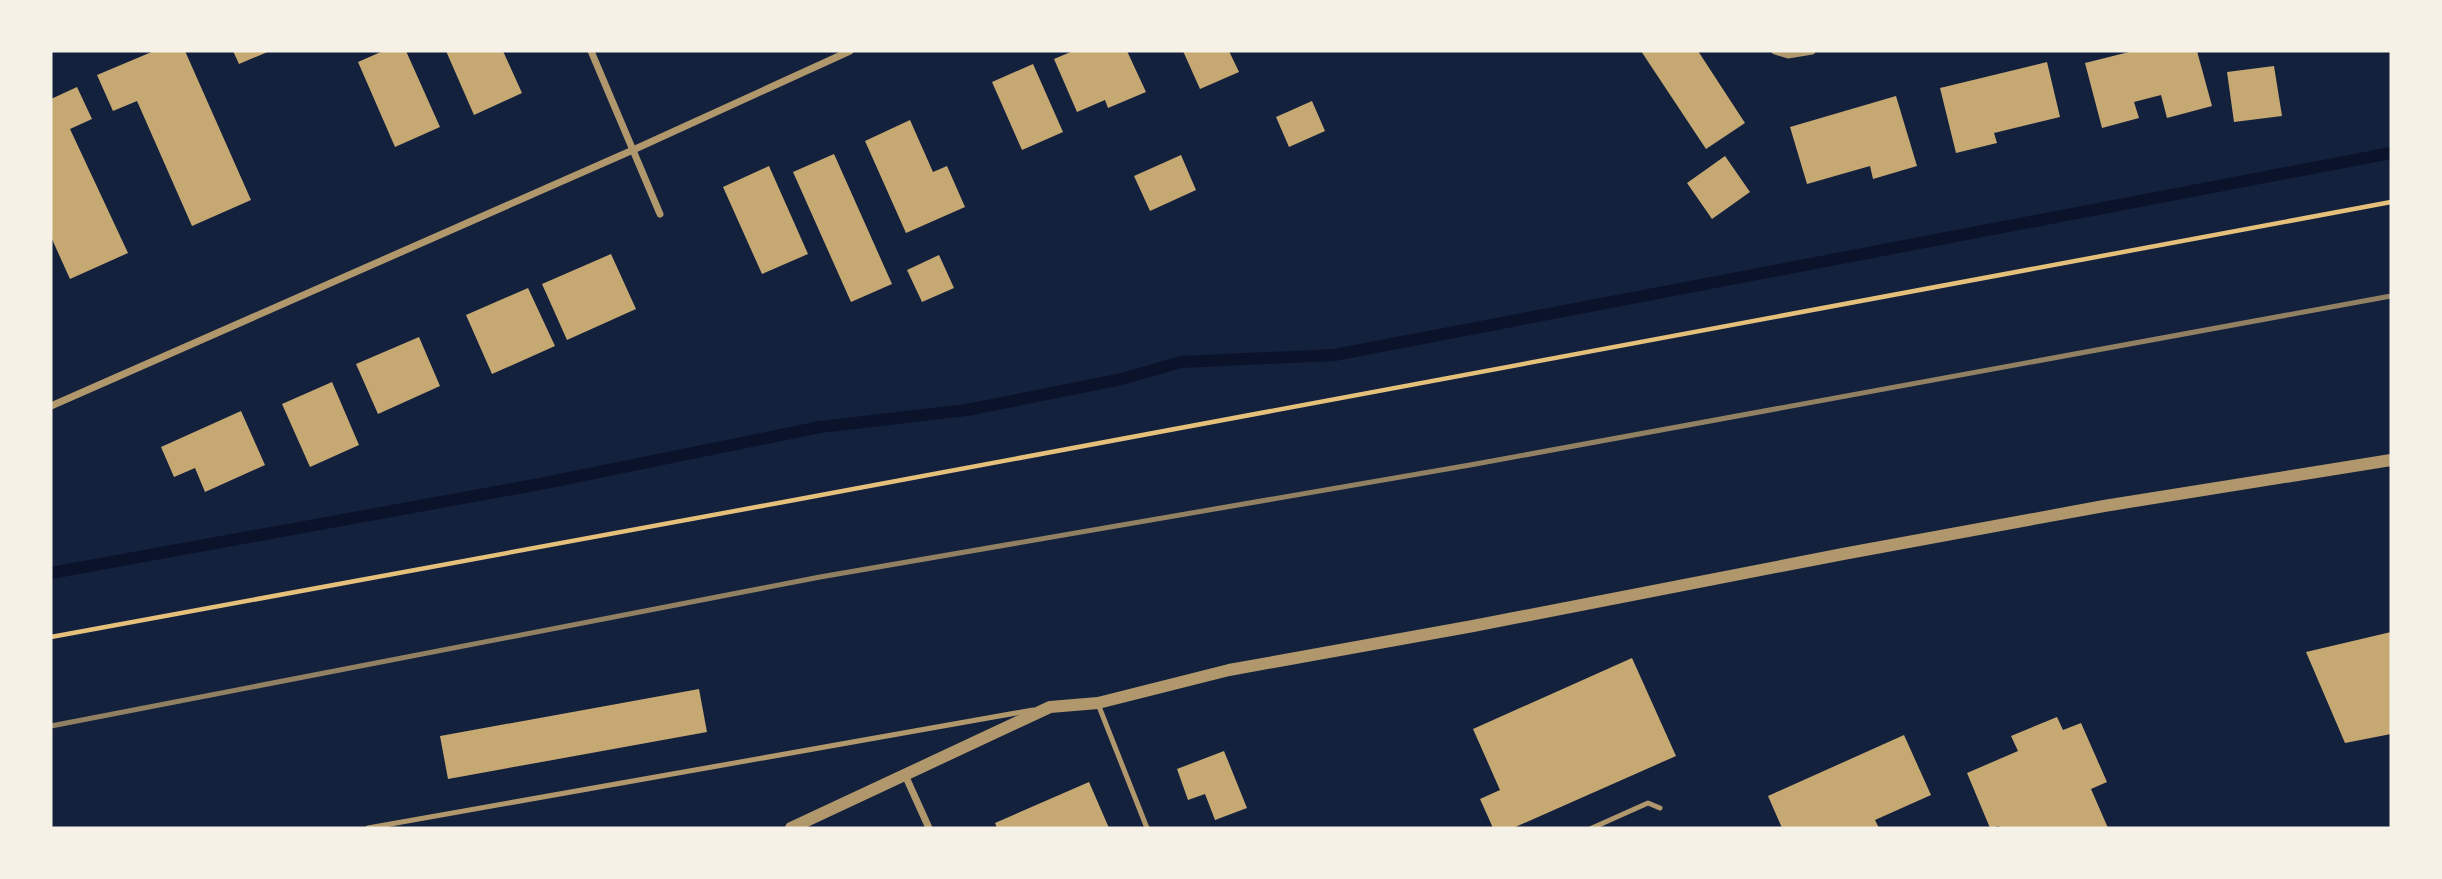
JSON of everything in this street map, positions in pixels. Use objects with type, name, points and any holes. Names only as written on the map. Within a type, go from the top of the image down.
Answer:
[{"type":"street","points":[[591,51],[660,214]]},
{"type":"street","points":[[51,405],[633,150],[850,51]]},
{"type":"street","points":[[1775,51],[1788,55],[1812,51]]},
{"type":"street","points":[[791,828],[1050,707],[1098,703],[1229,670],[1486,624],[1843,554],[2104,506],[2391,460]]},
{"type":"street","points":[[905,775],[929,828]]},
{"type":"lane","points":[[1098,703],[1147,828]]},
{"type":"lane","points":[[368,828],[1050,707]]},
{"type":"lane","points":[[1592,828],[1648,803],[1660,808]]},
{"type":"path","points":[[51,636],[775,504],[2391,202]]},
{"type":"building","points":[[154,51],[185,51],[251,200],[192,226],[137,101],[113,111],[97,75]]},
{"type":"building","points":[[233,51],[270,51],[239,64]]},
{"type":"building","points":[[383,51],[406,51],[440,127],[395,147],[358,62]]},
{"type":"building","points":[[446,51],[503,51],[522,93],[474,115]]},
{"type":"building","points":[[1073,51],[1127,51],[1146,92],[1108,108],[1105,100],[1077,112],[1054,59]]},
{"type":"building","points":[[1183,51],[1229,51],[1239,72],[1200,89]]},
{"type":"building","points":[[1641,51],[1698,51],[1745,123],[1706,149]]},
{"type":"building","points":[[2133,51],[2197,51],[2212,106],[2167,118],[2161,95],[2134,102],[2139,118],[2102,128],[2085,63]]},
{"type":"building","points":[[2047,62],[2060,117],[1994,133],[1997,143],[1956,153],[1940,88]]},
{"type":"building","points":[[1033,64],[1063,132],[1022,150],[992,82]]},
{"type":"building","points":[[2274,66],[2282,116],[2234,122],[2227,72]]},
{"type":"building","points":[[77,87],[92,119],[70,129],[128,253],[70,279],[51,237],[51,99]]},
{"type":"building","points":[[1896,96],[1917,166],[1873,179],[1870,166],[1807,184],[1790,127]]},
{"type":"building","points":[[1312,101],[1325,131],[1289,147],[1276,117]]},
{"type":"building","points":[[910,120],[933,172],[947,166],[965,207],[906,233],[865,141]]},
{"type":"building","points":[[834,154],[892,284],[851,302],[793,172]]},
{"type":"building","points":[[1181,155],[1196,190],[1150,211],[1134,176]]},
{"type":"building","points":[[1725,156],[1750,192],[1712,219],[1687,183]]},
{"type":"building","points":[[769,166],[808,254],[762,274],[723,187]]},
{"type":"building","points":[[611,254],[636,309],[567,340],[542,284]]},
{"type":"building","points":[[939,255],[954,288],[922,302],[907,270]]},
{"type":"building","points":[[528,288],[555,346],[492,374],[466,315]]},
{"type":"building","points":[[419,337],[440,386],[378,414],[356,364]]},
{"type":"building","points":[[332,382],[359,445],[310,467],[282,404]]},
{"type":"building","points":[[241,411],[265,465],[205,492],[195,468],[174,477],[161,447]]},
{"type":"building","points":[[2391,632],[2391,734],[2345,743],[2306,652]]},
{"type":"building","points":[[1632,658],[1676,756],[1513,828],[1493,828],[1480,799],[1500,790],[1473,729]]},
{"type":"building","points":[[699,689],[707,732],[448,779],[440,736]]},
{"type":"building","points":[[2057,717],[2063,730],[2081,723],[2107,782],[2091,789],[2108,828],[1990,828],[1967,773],[2018,751],[2011,736]]},
{"type":"building","points":[[1904,735],[1931,795],[1875,820],[1879,828],[1782,828],[1768,796]]},
{"type":"building","points":[[1224,751],[1247,808],[1215,820],[1205,794],[1188,800],[1177,769]]},
{"type":"building","points":[[1089,782],[1109,828],[997,828],[995,823]]},
{"type":"waterway","points":[[51,573],[540,484],[820,427],[967,410],[1122,379],[1181,362],[1334,355],[2391,153]]},
{"type":"railway","points":[[51,726],[820,577],[1470,465],[2391,296]]}]
